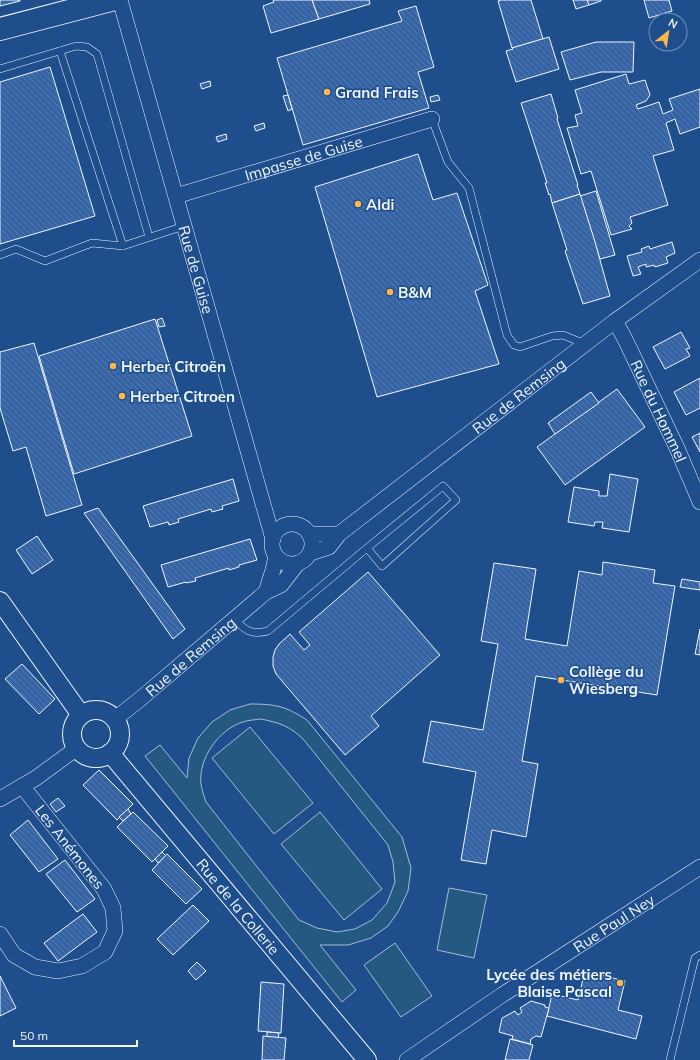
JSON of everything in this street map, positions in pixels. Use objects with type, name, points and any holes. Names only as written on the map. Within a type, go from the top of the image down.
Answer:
[{"type":"main road","points":[[0,29],[110,0]]},
{"type":"street","name":"Rue de Guise","points":[[120,0],[273,539]]},
{"type":"street","name":"Impasse de Guise","points":[[176,196],[432,119]]},
{"type":"street","name":"Rue de Remsing","points":[[115,719],[266,592],[281,585],[304,558],[329,547],[340,534],[585,344],[700,260]]},
{"type":"street","name":"Rue du Hommel","points":[[615,321],[677,448],[700,502]]},
{"type":"street","points":[[291,524],[299,526],[305,529],[309,534],[312,547],[304,558],[292,564],[286,563],[276,556],[272,546],[273,539],[277,531],[282,527],[291,524]]},
{"type":"street","points":[[309,534],[340,534]]},
{"type":"street","points":[[266,592],[276,556]]},
{"type":"street","points":[[0,601],[81,715]]},
{"type":"street","points":[[90,710],[99,710],[108,713],[115,719],[119,727],[120,737],[110,753],[102,757],[93,757],[84,755],[77,748],[72,739],[72,730],[75,722],[81,715],[90,710]]},
{"type":"street","points":[[0,799],[36,778],[77,748]]},
{"type":"street","name":"Rue de la Collerie","points":[[110,753],[367,1060]]},
{"type":"street","name":"Les Anémones","points":[[0,934],[14,954],[35,967],[58,972],[82,966],[105,952],[115,931],[114,908],[104,889],[22,786]]},
{"type":"street","name":"Rue Paul Ney","points":[[407,1060],[502,995],[700,867]]},
{"type":"lane","points":[[0,69],[76,46],[86,47],[97,54],[149,237]]},
{"type":"lane","points":[[60,51],[123,246]]},
{"type":"lane","points":[[432,119],[448,162],[468,188],[507,335],[514,344],[520,347],[552,336],[563,335],[585,344]]},
{"type":"lane","points":[[0,255],[16,249],[45,261],[92,243],[123,246],[184,226]]},
{"type":"lane","points":[[234,619],[245,630],[257,633],[268,631],[367,548],[443,486],[456,500],[382,566],[367,548]]},
{"type":"lane","points":[[670,1060],[695,958],[700,955]]},
{"type":"shaded area","points":[[250,704],[274,705],[286,709],[307,720],[402,837],[411,868],[408,891],[398,912],[388,926],[371,938],[348,945],[320,945],[356,990],[342,1002],[145,756],[160,745],[187,778],[189,758],[198,738],[212,722],[230,710]],"holes":[[[261,719],[289,728],[299,735],[388,845],[393,862],[395,882],[387,903],[372,920],[355,929],[337,932],[317,928],[299,920],[206,802],[201,784],[201,774],[203,765],[212,746],[218,738],[234,726],[249,720]]]},
{"type":"shaded area","points":[[250,727],[313,803],[274,834],[212,758]]},
{"type":"shaded area","points":[[320,812],[382,889],[344,920],[281,844]]},
{"type":"shaded area","points":[[449,888],[487,895],[474,958],[437,950]]},
{"type":"shaded area","points":[[395,943],[432,996],[401,1017],[364,965]]},
{"type":"building","points":[[0,0],[20,0],[20,1],[0,6]]},
{"type":"building","points":[[273,0],[312,0],[319,19],[271,33],[263,6],[274,2]]},
{"type":"building","points":[[312,0],[369,0],[370,4],[319,19]]},
{"type":"building","points":[[531,0],[543,39],[512,48],[498,1]]},
{"type":"building","points":[[573,0],[587,0],[589,5],[576,9]]},
{"type":"building","points":[[587,0],[601,0],[601,1],[589,5]]},
{"type":"building","points":[[644,0],[669,0],[672,11],[648,12],[648,14]]},
{"type":"building","points":[[416,6],[434,67],[418,72],[429,108],[303,145],[277,58],[402,21],[398,11]]},
{"type":"building","points":[[549,37],[559,69],[516,82],[506,51]]},
{"type":"building","points":[[596,42],[634,42],[633,72],[601,72],[570,80],[561,52]]},
{"type":"building","points":[[50,67],[95,216],[0,244],[0,82]]},
{"type":"building","points":[[626,74],[629,84],[645,80],[650,95],[646,101],[636,105],[638,109],[659,102],[663,114],[673,110],[669,99],[700,89],[700,127],[680,134],[675,119],[666,123],[674,150],[653,156],[668,205],[630,217],[632,223],[629,226],[632,229],[611,235],[591,171],[581,174],[567,128],[578,126],[575,115],[582,113],[575,90]]},
{"type":"building","points":[[210,81],[211,86],[202,89],[200,84]]},
{"type":"building","points":[[551,94],[558,118],[557,119],[580,194],[552,203],[521,103]]},
{"type":"building","points":[[288,95],[292,109],[288,111],[283,96]]},
{"type":"building","points":[[438,95],[440,100],[431,102],[430,97]]},
{"type":"building","points":[[264,123],[265,128],[256,131],[254,126]]},
{"type":"building","points":[[226,134],[227,139],[218,142],[216,137]]},
{"type":"building","points":[[418,154],[433,200],[457,193],[488,285],[475,291],[499,364],[377,397],[315,187]]},
{"type":"building","points":[[596,191],[615,255],[600,259],[580,196]]},
{"type":"building","points":[[580,194],[610,296],[583,304],[565,251],[567,250],[552,203]]},
{"type":"building","points":[[672,242],[675,253],[666,257],[668,263],[655,267],[654,265],[646,267],[646,264],[638,267],[641,274],[633,276],[627,256],[642,252],[641,249],[649,246],[650,249]]},
{"type":"building","points":[[162,318],[165,326],[159,327],[157,320]]},
{"type":"building","points":[[155,319],[192,436],[74,474],[39,356]]},
{"type":"building","points":[[681,332],[690,348],[686,349],[690,356],[665,369],[653,347]]},
{"type":"building","points":[[34,343],[82,505],[46,516],[26,447],[13,451],[0,408],[0,352]]},
{"type":"building","points":[[700,378],[700,408],[686,415],[674,392]]},
{"type":"building","points":[[617,389],[645,427],[565,485],[537,447]]},
{"type":"building","points":[[591,392],[599,403],[555,434],[548,423]]},
{"type":"building","points":[[700,433],[700,452],[692,437]]},
{"type":"building","points":[[610,474],[638,479],[629,532],[602,528],[603,522],[595,522],[594,526],[568,522],[574,487],[599,491],[599,496],[607,496]]},
{"type":"building","points":[[233,479],[239,501],[222,506],[223,509],[212,512],[211,509],[178,519],[179,522],[169,525],[168,522],[150,527],[143,506]]},
{"type":"building","points":[[98,508],[185,629],[173,639],[84,513]]},
{"type":"building","points":[[37,536],[53,560],[32,574],[16,550]]},
{"type":"building","points":[[250,539],[257,560],[239,565],[239,567],[229,570],[229,568],[195,578],[196,581],[168,587],[161,565]]},
{"type":"building","points":[[603,562],[655,570],[653,583],[675,586],[657,695],[536,676],[522,761],[538,764],[526,837],[492,830],[486,864],[461,860],[476,772],[423,762],[431,721],[483,730],[498,644],[481,641],[494,563],[536,569],[525,639],[567,646],[579,571],[602,575]]},
{"type":"building","points":[[368,572],[440,655],[371,716],[379,726],[345,755],[276,674],[273,666],[273,657],[279,644],[290,634],[304,650],[310,645],[299,632]]},
{"type":"building","points":[[682,579],[700,582],[700,590],[680,587]]},
{"type":"building","points":[[700,629],[700,655],[695,654]]},
{"type":"building","points":[[22,664],[55,699],[39,714],[5,679]]},
{"type":"building","points":[[99,770],[133,804],[117,820],[83,785]]},
{"type":"building","points":[[58,798],[65,806],[56,812],[50,804]]},
{"type":"building","points":[[128,809],[131,814],[123,821],[119,817]]},
{"type":"building","points":[[133,812],[168,846],[152,862],[117,827]]},
{"type":"building","points":[[28,820],[58,859],[39,872],[10,835]]},
{"type":"building","points":[[162,852],[166,856],[158,863],[155,859]]},
{"type":"building","points":[[167,854],[202,889],[186,904],[152,870]]},
{"type":"building","points":[[65,860],[95,899],[77,912],[46,874]]},
{"type":"building","points":[[193,905],[209,921],[173,955],[157,939]]},
{"type":"building","points":[[83,914],[97,932],[58,961],[44,943]]},
{"type":"building","points":[[197,962],[206,971],[196,980],[188,971]]},
{"type":"building","points":[[585,971],[625,981],[618,1010],[642,1016],[636,1039],[547,1016],[552,994],[578,1000]]},
{"type":"building","points":[[0,976],[16,1008],[0,1016]]},
{"type":"building","points":[[261,982],[284,984],[281,1033],[258,1031]]},
{"type":"building","points":[[531,1001],[545,1005],[545,1007],[549,1008],[541,1037],[536,1036],[531,1039],[530,1044],[512,1039],[513,1036],[499,1032],[502,1018],[515,1011],[518,1015],[522,1012],[520,1008]]},
{"type":"building","points":[[267,1032],[279,1033],[278,1038],[267,1037]]},
{"type":"building","points":[[263,1036],[286,1038],[284,1060],[262,1060]]},
{"type":"building","points":[[510,1039],[533,1045],[529,1060],[505,1060]]},
{"type":"place","name":"Grand Frais","points":[[327,92]]},
{"type":"place","name":"Aldi","points":[[358,204]]},
{"type":"place","name":"B&M","points":[[390,292]]},
{"type":"place","name":"Herber Citroën","points":[[113,366]]},
{"type":"place","name":"Herber Citroen","points":[[122,396]]},
{"type":"place","name":"Collège du Wiesberg","points":[[561,680]]},
{"type":"place","name":"Lycée des métiers Blaise Pascal","points":[[620,983]]}]
